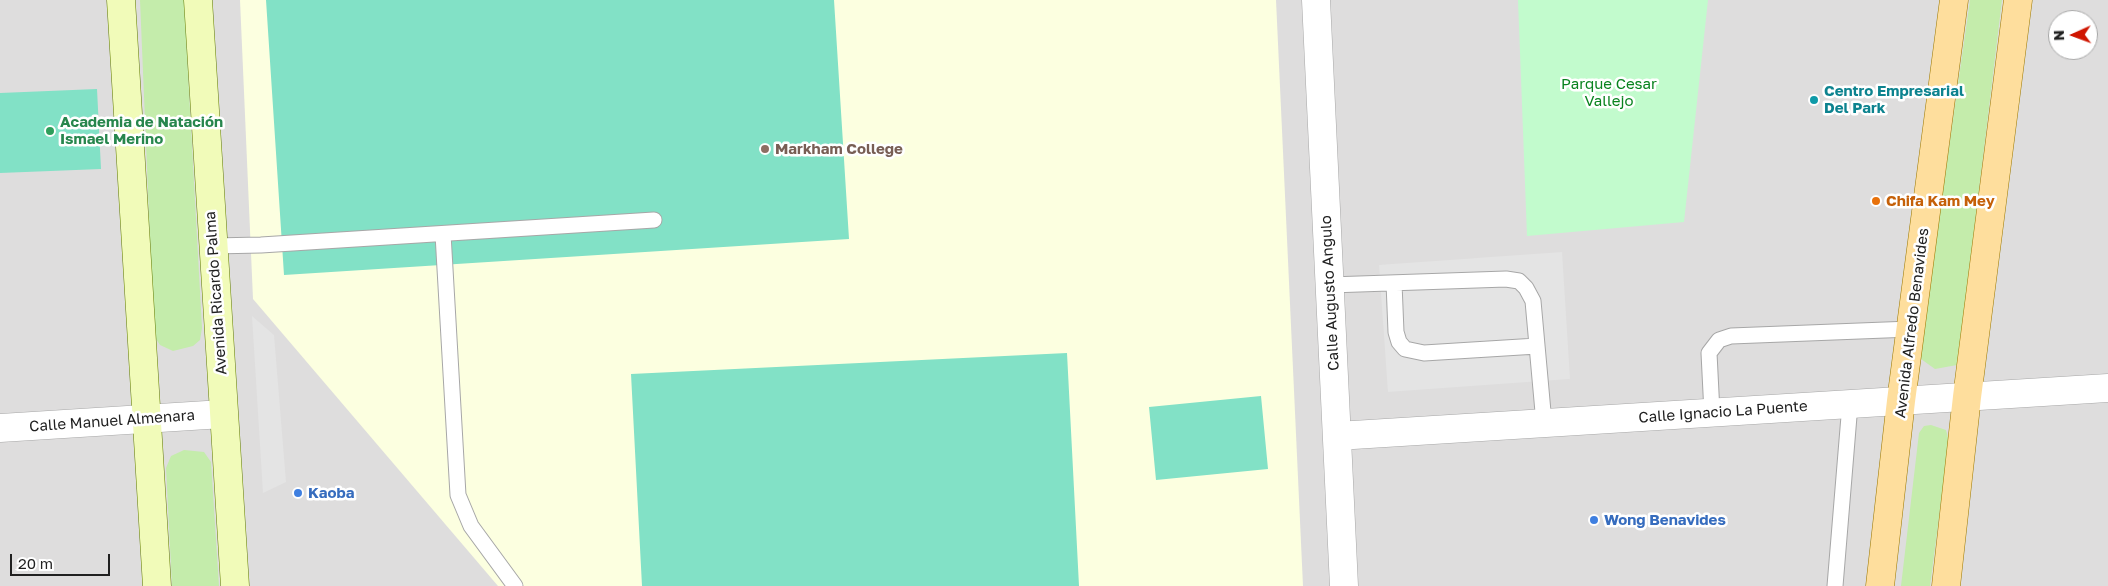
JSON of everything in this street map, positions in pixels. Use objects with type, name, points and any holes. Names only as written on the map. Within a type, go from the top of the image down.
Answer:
[{"type":"main road","points":[[122,0],[157,586]]},
{"type":"main road","name":"Avenida Ricardo Palma","points":[[198,0],[235,586]]},
{"type":"main road","name":"Avenida Alfredo Benavides","points":[[1880,586],[1901,401],[1954,0]]},
{"type":"main road","points":[[1946,586],[1967,397],[2018,0]]},
{"type":"street","name":"Calle Augusto Angulo","points":[[1316,0],[1344,586]]},
{"type":"street","name":"Calle Ignacio La Puente","points":[[1337,436],[2108,388]]},
{"type":"street","name":"Calle Manuel Almenara","points":[[0,428],[223,414]]},
{"type":"lane","points":[[213,246],[261,246],[654,220]]},
{"type":"lane","points":[[444,234],[458,495],[472,526],[515,586]]},
{"type":"lane","points":[[1330,285],[1506,279],[1519,281],[1526,288],[1533,301],[1544,423]]},
{"type":"lane","points":[[1394,282],[1396,332],[1399,342],[1405,349],[1424,353],[1537,346]]},
{"type":"lane","points":[[1712,413],[1709,353],[1719,340],[1731,336],[1911,329]]},
{"type":"lane","points":[[1835,586],[1850,404]]},
{"type":"shaded area","points":[[0,0],[2108,0],[2108,586],[0,586]]},
{"type":"shaded area","name":"Markham College","points":[[240,0],[1276,0],[1303,586],[498,586],[253,299]]},
{"type":"shaded area","points":[[1562,252],[1570,379],[1388,392],[1379,265]]},
{"type":"shaded area","points":[[252,316],[274,335],[286,482],[263,493]]},
{"type":"green space","points":[[140,0],[184,0],[202,328],[200,340],[193,346],[173,351],[160,345],[154,336]]},
{"type":"green space","points":[[266,0],[834,0],[849,239],[284,275]]},
{"type":"green space","name":"Parque Cesar Vallejo","points":[[1518,0],[1708,0],[1684,222],[1527,236]]},
{"type":"green space","points":[[1970,0],[2002,0],[1959,355],[1957,365],[1935,369],[1921,359],[1920,351]]},
{"type":"green space","name":"Academia de Natación Ismael Merino","points":[[97,89],[101,169],[0,173],[0,93]]},
{"type":"green space","points":[[1067,353],[1079,586],[642,586],[631,374]]},
{"type":"green space","points":[[1261,396],[1268,469],[1156,480],[1149,407]]},
{"type":"green space","points":[[1931,425],[1946,430],[1949,441],[1930,586],[1901,586],[1919,433],[1924,426]]},
{"type":"green space","points":[[184,450],[204,452],[211,462],[219,586],[172,586],[166,468],[171,456]]},
{"type":"place","name":"Centro Empresarial Del Park","points":[[1814,100]]},
{"type":"place","name":"Academia de Natación Ismael Merino","points":[[50,131]]},
{"type":"place","name":"Markham College","points":[[765,149]]},
{"type":"place","name":"Chifa Kam Mey","points":[[1876,201]]},
{"type":"place","name":"Kaoba","points":[[298,493]]},
{"type":"place","name":"Wong Benavides","points":[[1594,520]]}]
